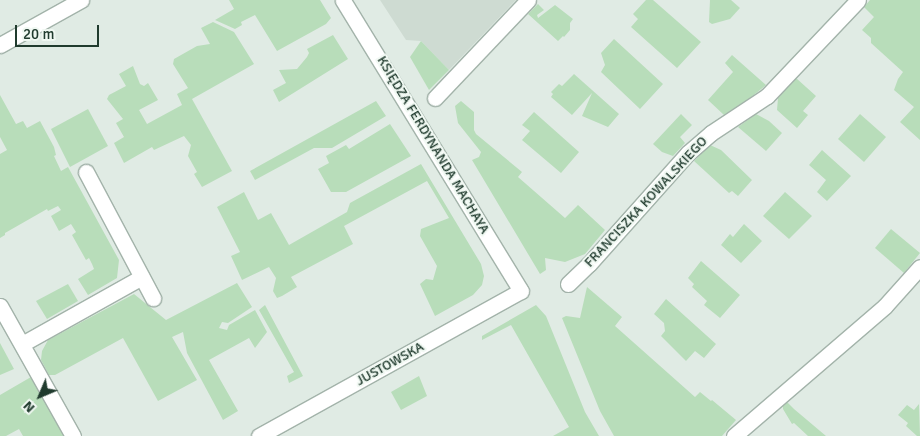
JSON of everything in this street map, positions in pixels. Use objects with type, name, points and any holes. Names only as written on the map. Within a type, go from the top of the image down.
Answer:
[{"type":"street","points":[[0,45],[81,0]]},
{"type":"street","name":"KSIĘDZA FERDYNANDA MACHAYA","points":[[343,0],[396,82],[521,290]]},
{"type":"street","points":[[435,98],[528,0]]},
{"type":"street","name":"FRANCISZKA KOWALSKIEGO","points":[[568,284],[688,153],[711,133],[767,96],[858,0]]},
{"type":"street","points":[[86,172],[153,298]]},
{"type":"street","points":[[734,436],[885,306],[920,267]]},
{"type":"street","points":[[22,344],[142,277]]},
{"type":"street","name":"JUSTOWSKA","points":[[259,436],[521,290]]},
{"type":"street","points":[[0,306],[73,436]]},
{"type":"shaded area","points":[[380,0],[516,0],[449,70],[421,41],[406,40]]},
{"type":"green space","points":[[229,0],[320,0],[331,18],[326,24],[277,51],[255,15],[241,22],[242,25],[235,29],[215,20],[234,9]]},
{"type":"green space","points":[[646,0],[653,0],[701,42],[677,68],[631,27],[638,19],[633,14]]},
{"type":"green space","points":[[710,0],[731,0],[740,8],[730,19],[712,24],[709,22]]},
{"type":"green space","points":[[870,0],[920,0],[920,140],[900,122],[914,107],[894,90],[903,72],[871,43],[871,38],[862,30],[874,17],[864,7]]},
{"type":"green space","points":[[538,4],[544,10],[537,15],[538,18],[555,5],[573,19],[570,23],[570,30],[558,41],[528,14]]},
{"type":"green space","points":[[213,22],[234,32],[254,64],[192,99],[232,171],[202,187],[194,174],[197,172],[188,156],[191,145],[184,136],[154,150],[152,147],[124,163],[114,143],[124,137],[116,123],[123,119],[107,99],[109,95],[126,86],[119,74],[133,66],[140,84],[144,86],[148,83],[158,100],[139,110],[147,124],[182,105],[177,94],[188,88],[173,64],[174,59],[197,46],[210,44],[201,28]]},
{"type":"green space","points":[[333,35],[348,59],[279,102],[273,90],[286,83],[279,70],[297,69],[309,53],[307,49]]},
{"type":"green space","points":[[614,39],[663,84],[640,109],[601,72],[605,65],[601,53]]},
{"type":"green space","points":[[421,41],[449,70],[429,90],[410,57]]},
{"type":"green space","points":[[732,55],[766,85],[724,115],[708,100],[733,72],[725,63]]},
{"type":"green space","points":[[574,74],[619,114],[608,127],[582,116],[592,93],[572,115],[551,97],[553,94],[551,92],[559,84],[562,86]]},
{"type":"green space","points":[[796,78],[816,96],[803,111],[808,115],[797,128],[777,110],[778,98]]},
{"type":"green space","points":[[0,95],[16,124],[23,121],[27,128],[40,121],[54,147],[56,155],[54,156],[61,171],[68,167],[119,260],[117,278],[88,295],[78,279],[94,269],[89,258],[86,260],[72,235],[76,232],[71,224],[59,231],[51,216],[61,210],[58,206],[48,211],[47,209],[5,233],[0,238],[0,154],[7,150],[0,137]]},
{"type":"green space","points":[[376,101],[386,116],[332,148],[314,148],[255,180],[250,171]]},
{"type":"green space","points":[[461,101],[474,112],[474,130],[476,134],[522,172],[518,177],[565,218],[578,205],[605,230],[585,254],[565,262],[545,258],[546,270],[540,274],[472,160],[479,157],[481,152],[458,123],[455,106]]},
{"type":"green space","points":[[88,109],[108,146],[70,167],[51,129]]},
{"type":"green space","points":[[534,112],[579,152],[561,173],[522,140],[530,131],[522,125]]},
{"type":"green space","points":[[681,114],[692,125],[680,137],[685,143],[673,156],[662,152],[653,144]]},
{"type":"green space","points":[[756,114],[769,121],[782,133],[766,151],[738,127]]},
{"type":"green space","points":[[860,114],[886,137],[864,162],[838,139]]},
{"type":"green space","points":[[390,124],[411,156],[346,192],[331,192],[318,169],[329,163],[326,156],[346,145],[349,149]]},
{"type":"green space","points":[[710,145],[721,150],[752,180],[738,196],[732,191],[729,193],[694,161]]},
{"type":"green space","points":[[822,150],[851,176],[827,201],[817,192],[826,180],[809,165]]},
{"type":"green space","points":[[421,164],[481,264],[484,276],[482,285],[473,295],[435,316],[420,284],[426,279],[433,280],[437,266],[420,236],[421,229],[449,218],[427,181],[344,226],[353,244],[291,277],[297,287],[282,296],[277,298],[273,291],[276,278],[269,267],[242,280],[231,256],[240,252],[217,207],[244,192],[258,220],[271,213],[289,245],[347,212],[350,203]]},
{"type":"green space","points":[[785,192],[812,216],[789,239],[763,216]]},
{"type":"green space","points":[[744,224],[762,241],[741,263],[721,245],[730,234],[733,237]]},
{"type":"green space","points":[[891,229],[920,253],[904,273],[875,248]]},
{"type":"green space","points":[[701,261],[740,295],[720,318],[704,305],[707,301],[692,287],[694,284],[688,278]]},
{"type":"green space","points":[[237,283],[252,307],[228,323],[222,322],[219,328],[227,330],[229,325],[255,310],[267,332],[255,348],[249,338],[209,360],[238,411],[223,420],[187,353],[183,332],[172,337],[197,380],[158,401],[123,338],[55,375],[49,375],[41,360],[42,351],[48,340],[134,294],[166,320]]},
{"type":"green space","points":[[68,284],[78,301],[47,319],[36,301]]},
{"type":"green space","points":[[587,287],[622,317],[615,326],[695,397],[700,392],[736,420],[722,436],[614,436],[600,411],[562,318],[566,316],[580,318]]},
{"type":"green space","points":[[666,299],[716,344],[704,358],[695,351],[686,361],[661,336],[665,331],[664,323],[654,314]]},
{"type":"green space","points":[[265,305],[303,376],[289,383],[287,376],[294,372],[259,310]]},
{"type":"green space","points":[[536,305],[546,316],[585,412],[599,436],[553,436],[569,427],[511,325],[482,340],[482,336]]},
{"type":"green space","points":[[0,343],[14,369],[0,375]]},
{"type":"green space","points":[[419,376],[427,396],[401,410],[391,392]]},
{"type":"green space","points":[[31,377],[64,436],[23,436],[19,429],[6,436],[0,436],[0,395]]},
{"type":"green space","points":[[786,401],[826,436],[808,436],[794,423],[792,424],[783,409],[783,404]]},
{"type":"green space","points":[[919,404],[920,436],[917,436],[906,426],[908,423],[898,415],[907,405],[914,410]]}]
